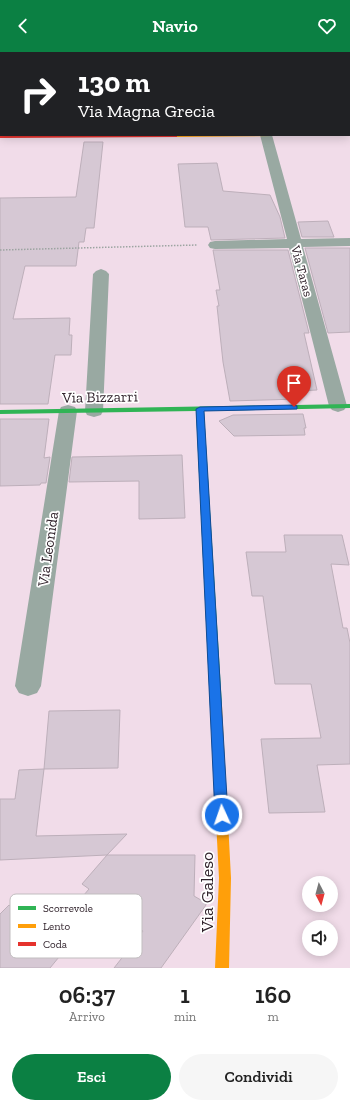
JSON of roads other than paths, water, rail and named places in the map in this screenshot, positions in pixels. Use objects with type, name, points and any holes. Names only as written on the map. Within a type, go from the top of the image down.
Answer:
[{"type":"street","points":[[0,137],[133,136]]},
{"type":"street","name":"Via Taras","points":[[266,136],[294,242],[344,406]]},
{"type":"street","points":[[215,244],[350,242]]},
{"type":"street","points":[[94,411],[101,274]]},
{"type":"street","name":"Via Bizzarri","points":[[0,412],[344,406]]},
{"type":"street","name":"Via Galeso","points":[[200,409],[225,878],[222,968]]},
{"type":"street","name":"Via Leonida","points":[[28,686],[68,411]]}]
